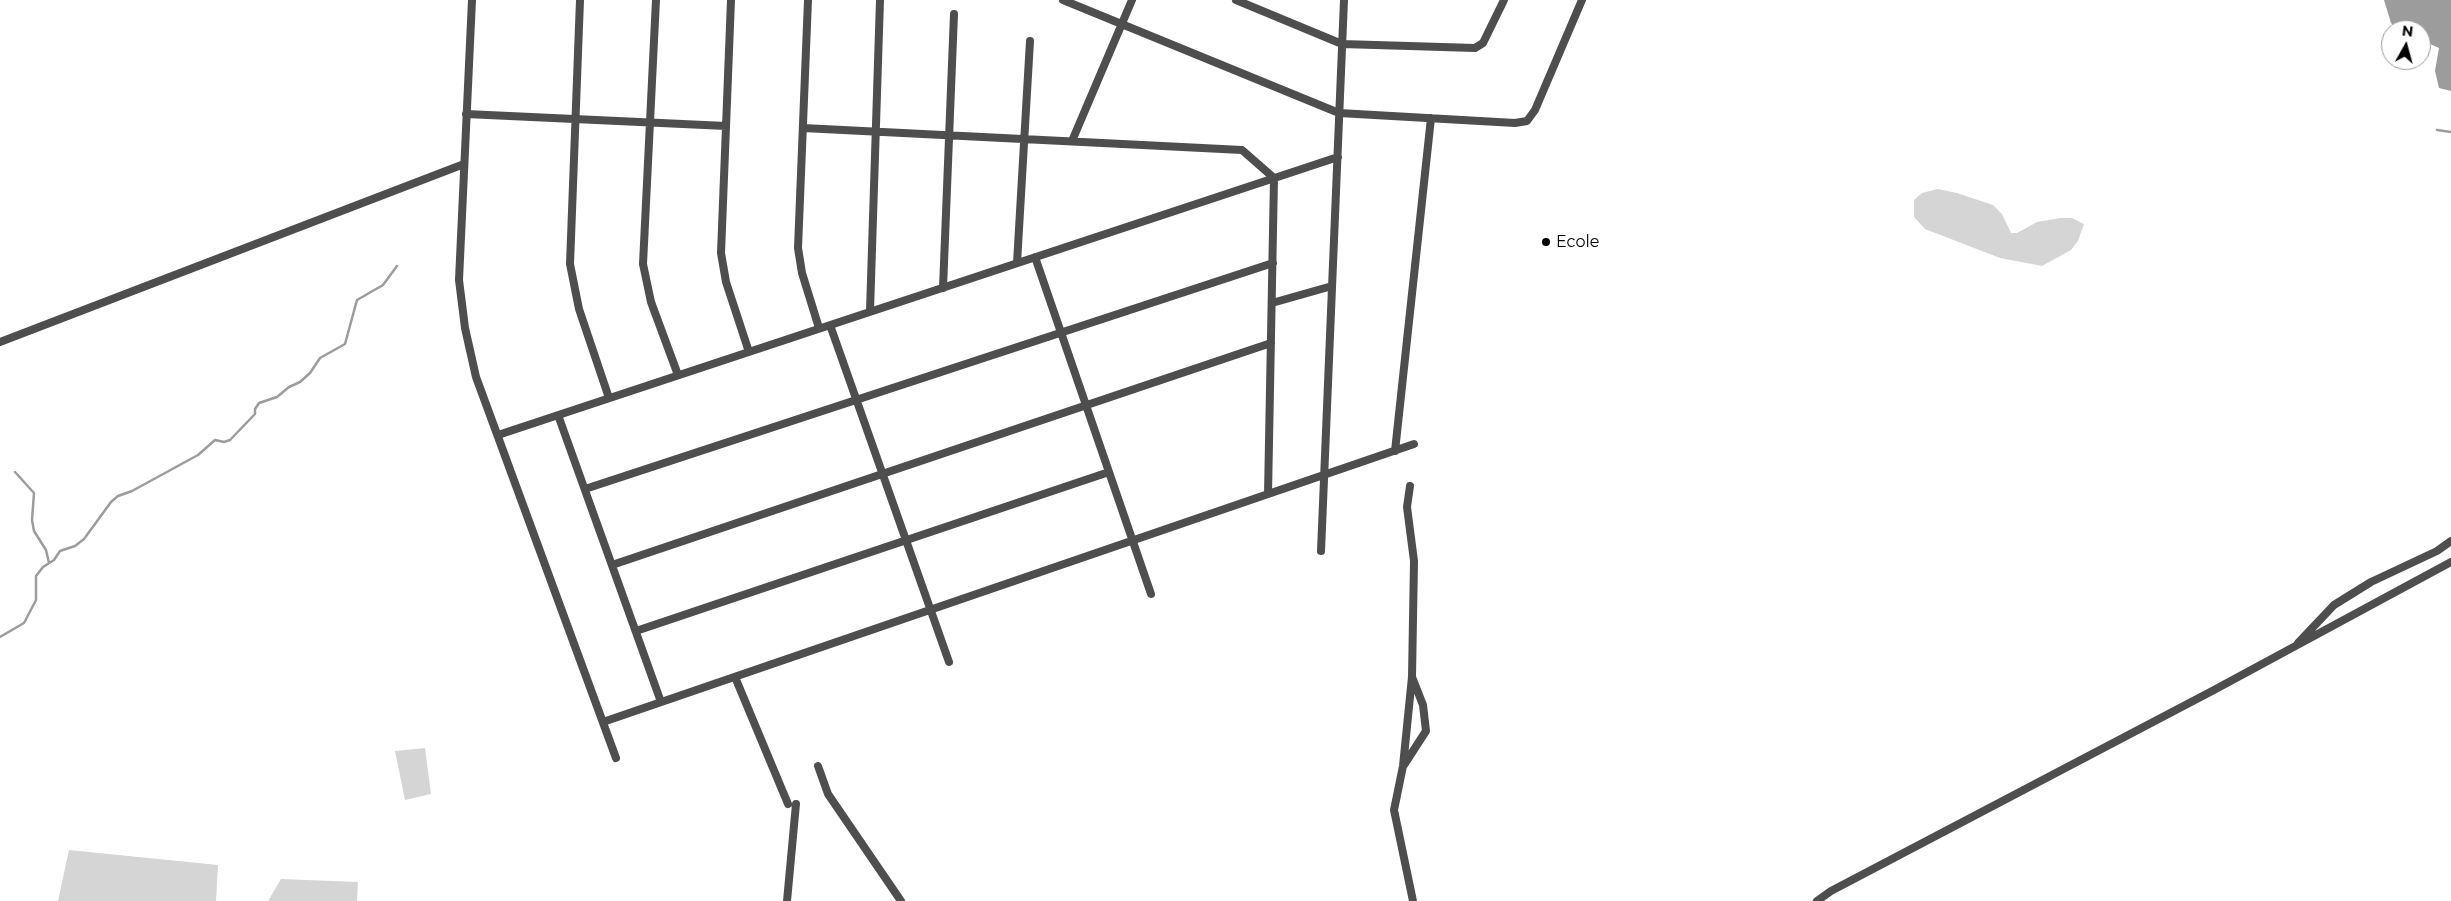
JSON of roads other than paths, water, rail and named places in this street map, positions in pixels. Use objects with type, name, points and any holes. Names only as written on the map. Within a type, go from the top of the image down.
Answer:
[{"type":"street","points":[[472,0],[459,280],[463,319],[476,376],[616,758]]},
{"type":"street","points":[[580,0],[570,264],[579,309],[609,398]]},
{"type":"street","points":[[656,0],[643,264],[651,302],[678,375]]},
{"type":"street","points":[[731,0],[721,253],[726,282],[749,352]]},
{"type":"street","points":[[808,0],[798,248],[802,273],[819,328]]},
{"type":"street","points":[[870,312],[880,0]]},
{"type":"street","points":[[1063,0],[1339,113],[1515,123],[1527,121],[1534,110],[1582,0]]},
{"type":"street","points":[[1072,141],[1132,0]]},
{"type":"street","points":[[1236,0],[1342,44],[1475,48],[1483,43],[1504,0]]},
{"type":"street","points":[[1321,551],[1344,0]]},
{"type":"street","points":[[942,288],[954,14]]},
{"type":"street","points":[[1017,263],[1030,41]]},
{"type":"street","points":[[466,114],[726,126]]},
{"type":"street","points":[[1395,451],[1431,118]]},
{"type":"street","points":[[803,128],[1242,150],[1274,178],[1268,494]]},
{"type":"street","points":[[498,435],[1338,157]]},
{"type":"street","points":[[0,342],[464,164]]},
{"type":"street","points":[[1035,257],[1151,594]]},
{"type":"street","points":[[585,489],[1273,263]]},
{"type":"street","points":[[1272,303],[1332,286]]},
{"type":"street","points":[[830,325],[949,662]]},
{"type":"street","points":[[612,565],[1271,343]]},
{"type":"street","points":[[558,415],[661,702]]},
{"type":"street","points":[[603,722],[1414,444]]},
{"type":"street","points":[[636,631],[1109,472]]},
{"type":"street","points":[[1410,486],[1407,507],[1414,561],[1412,677],[1403,766],[1394,810],[1413,901]]},
{"type":"street","points":[[2295,646],[2334,606],[2371,582],[2437,551],[2451,541]]},
{"type":"street","points":[[1817,901],[1831,891],[2451,562]]},
{"type":"street","points":[[735,677],[788,804]]},
{"type":"street","points":[[1403,766],[1426,731],[1423,705],[1412,677]]},
{"type":"street","points":[[818,766],[828,794],[902,901]]},
{"type":"street","points":[[787,901],[796,804]]},
{"type":"waterway","points":[[2437,130],[2451,132]]},
{"type":"waterway","points":[[0,637],[24,623],[36,600],[36,576],[43,567],[54,560],[60,551],[75,546],[84,539],[111,502],[118,496],[132,491],[198,455],[215,440],[224,442],[230,440],[255,414],[255,409],[259,403],[277,397],[289,387],[300,382],[310,373],[320,358],[345,344],[357,300],[383,285],[397,266]]},
{"type":"waterway","points":[[15,472],[34,493],[32,520],[34,531],[46,550],[49,563]]},
{"type":"place","name":"Ecole","points":[[1546,242]]}]
